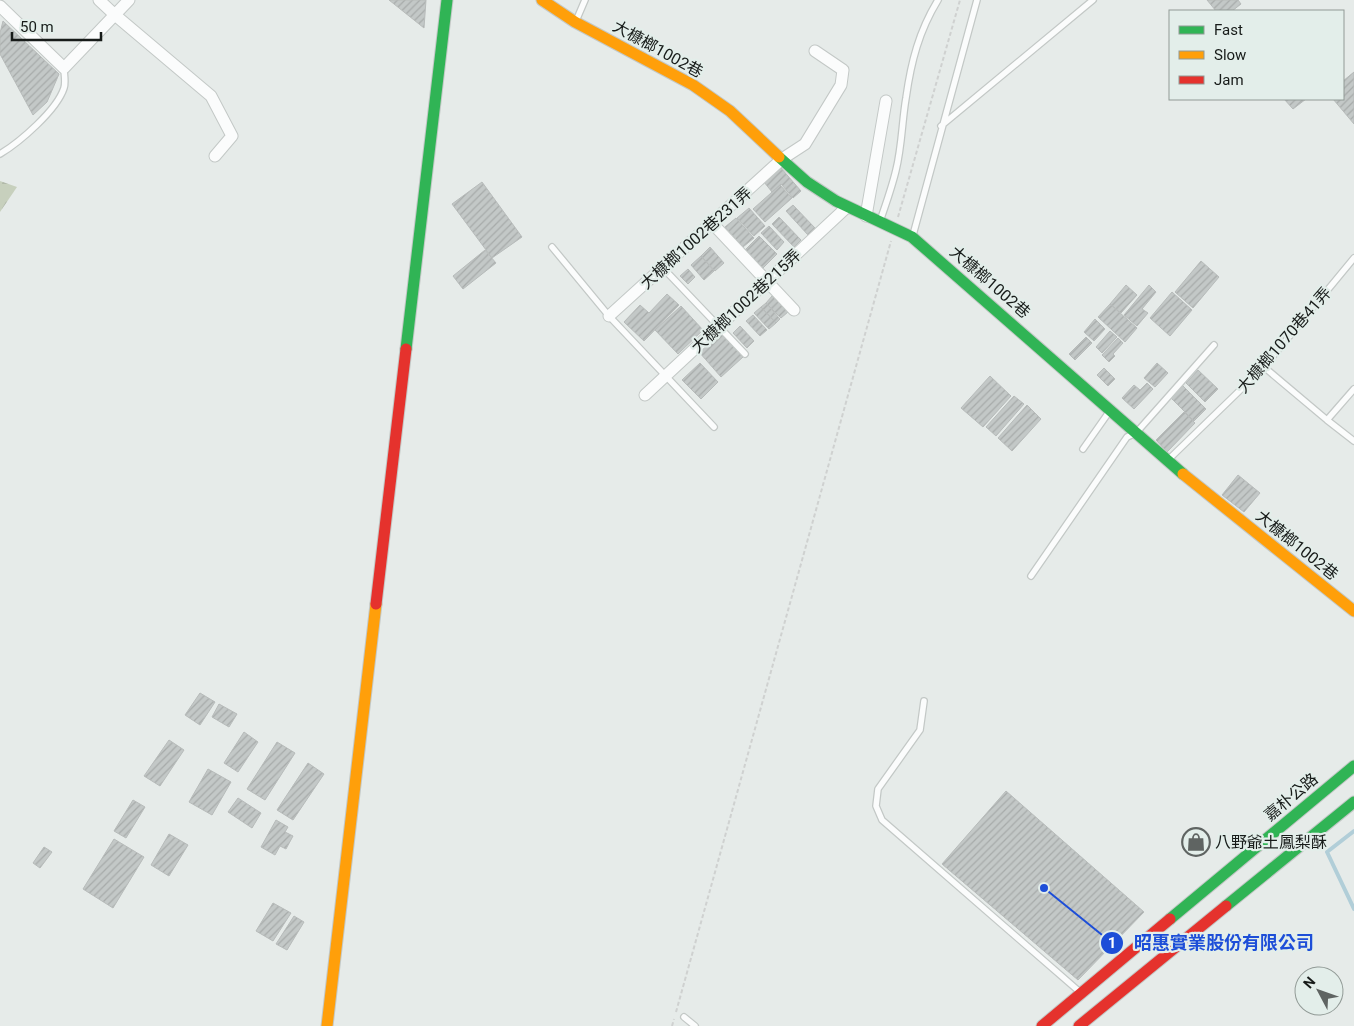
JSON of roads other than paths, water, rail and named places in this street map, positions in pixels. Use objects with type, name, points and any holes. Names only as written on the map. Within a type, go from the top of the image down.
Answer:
[{"type":"main road","points":[[327,1026],[447,0]]},
{"type":"main road","name":"大槺榔1002巷","points":[[542,0],[575,22],[693,85],[730,111],[807,182],[847,207],[912,237],[1167,461],[1354,611]]},
{"type":"main road","name":"嘉朴公路","points":[[1042,1026],[1354,766]]},
{"type":"main road","points":[[1079,1026],[1354,802]]},
{"type":"street","points":[[99,0],[212,96],[232,136],[215,156]]},
{"type":"street","points":[[0,6],[64,68],[130,0]]},
{"type":"street","name":"大槺榔1002巷231弄","points":[[609,316],[782,159],[805,144],[840,85],[843,70],[815,51]]},
{"type":"street","points":[[866,216],[886,101]]},
{"type":"street","name":"大槺榔1002巷215弄","points":[[645,395],[847,207]]},
{"type":"street","points":[[712,223],[794,310]]},
{"type":"lane","points":[[575,22],[585,0]]},
{"type":"lane","points":[[880,223],[896,169],[906,96],[914,56],[925,21],[938,0]]},
{"type":"lane","points":[[912,237],[977,0]]},
{"type":"lane","points":[[941,126],[1093,0]]},
{"type":"lane","points":[[0,154],[51,111],[65,86],[64,68]]},
{"type":"lane","points":[[552,247],[609,316],[714,427]]},
{"type":"lane","name":"大槺榔1070巷41弄","points":[[1167,461],[1264,367],[1354,258]]},
{"type":"lane","points":[[662,268],[745,354]]},
{"type":"lane","points":[[1031,576],[1127,438],[1136,433],[1214,345]]},
{"type":"lane","points":[[1264,367],[1354,441]]},
{"type":"lane","points":[[1327,420],[1354,389]]},
{"type":"lane","points":[[1083,448],[1110,410]]},
{"type":"lane","points":[[924,701],[920,730],[878,789],[876,806],[882,820],[1081,994]]},
{"type":"lane","points":[[684,1016],[695,1026]]},
{"type":"waterway","points":[[1354,831],[1327,852],[1354,909]]},
{"type":"place","name":"八野爺土鳳梨酥","points":[[1196,842]]},
{"type":"place","name":"昭惠實業股份有限公司","points":[[1044,888]]}]
